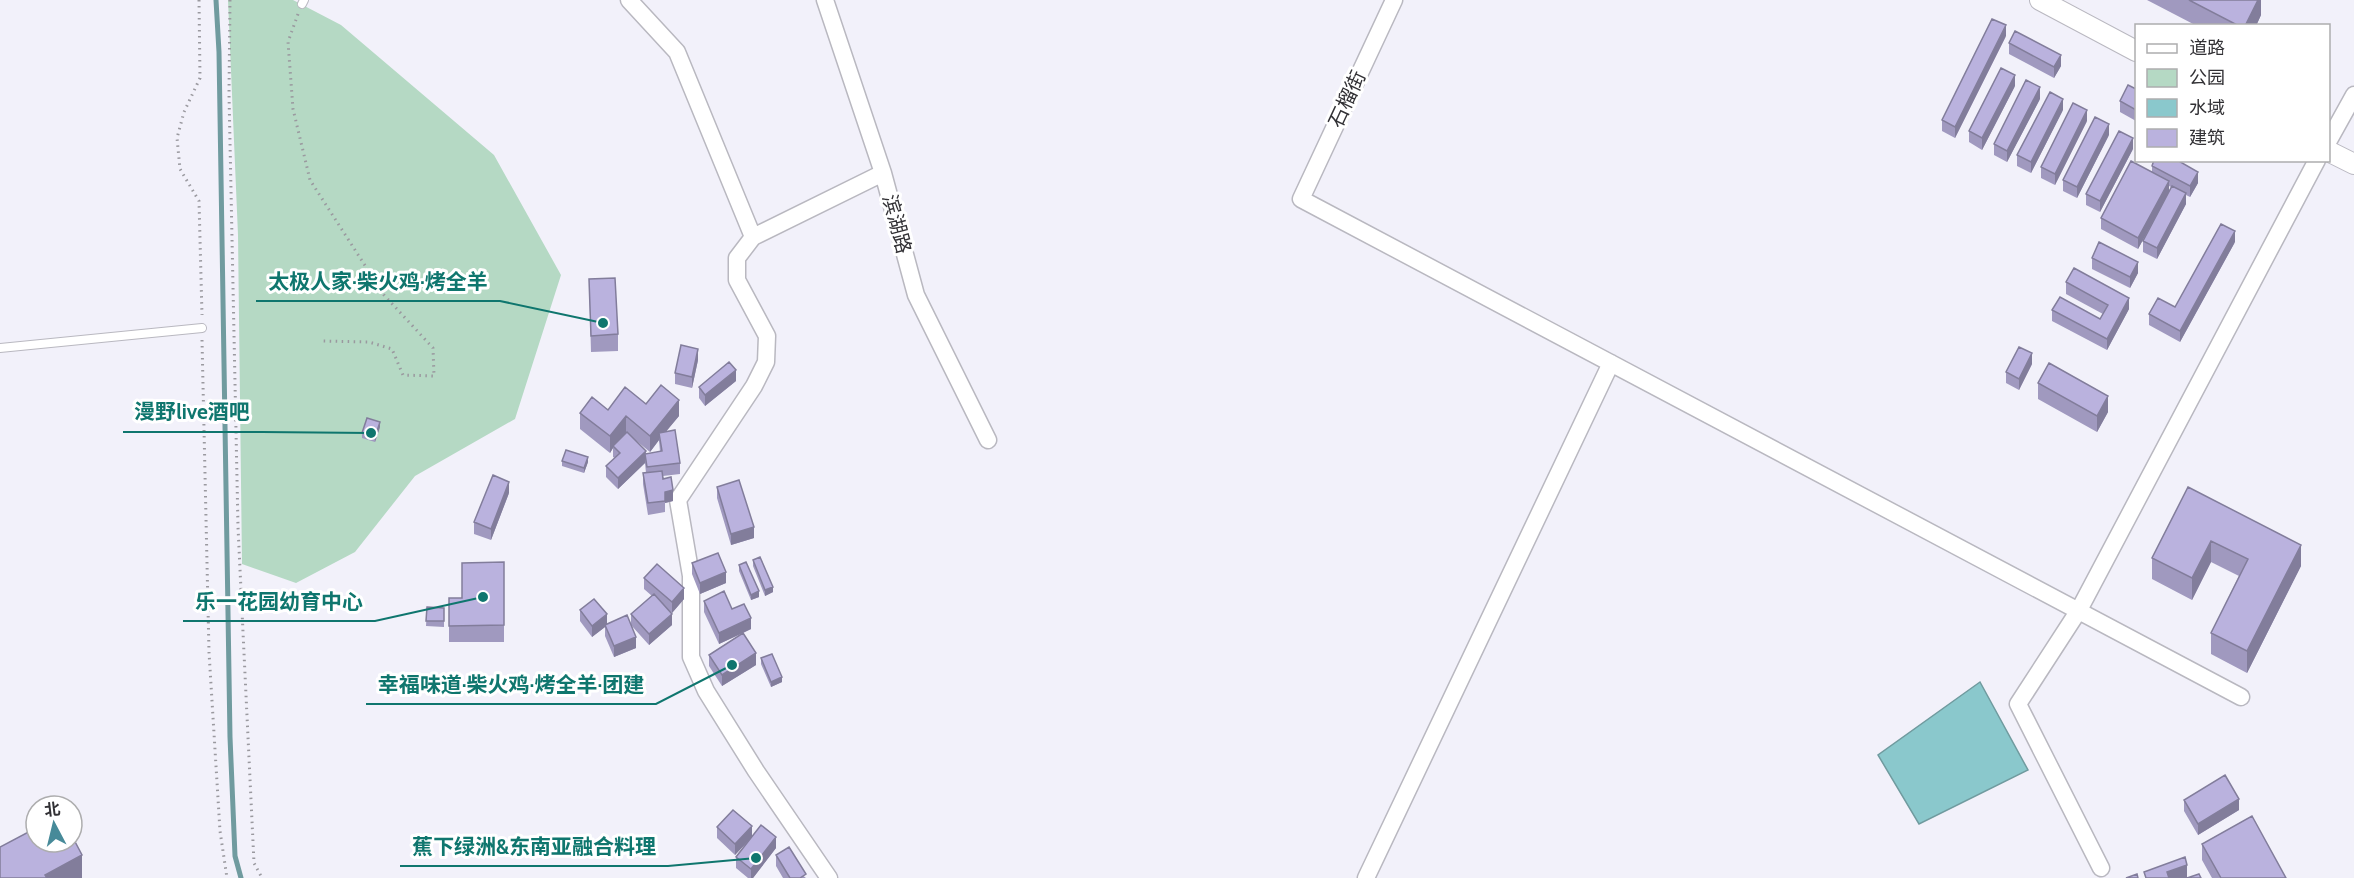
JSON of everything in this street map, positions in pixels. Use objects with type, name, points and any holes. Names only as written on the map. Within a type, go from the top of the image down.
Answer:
[{"type":"street","points":[[629,0],[677,52],[753,237]]},
{"type":"street","name":"滨湖路","points":[[825,0],[883,172],[916,295],[988,440]]},
{"type":"street","name":"石榴街","points":[[1394,0],[1301,199],[1611,363]]},
{"type":"street","points":[[2040,0],[2135,50]]},
{"type":"street","points":[[2330,138],[2354,95]]},
{"type":"street","points":[[2330,152],[2354,164]]},
{"type":"street","points":[[2101,868],[2018,704],[2079,610],[2316,162]]},
{"type":"street","points":[[829,878],[706,691],[691,657],[691,576],[678,500],[754,386],[766,362],[767,336],[737,280],[737,258],[753,237],[883,172]]},
{"type":"street","points":[[1366,878],[1611,363],[2241,697]]},
{"type":"lane","points":[[0,348],[202,328]]},
{"type":"path","points":[[199,0],[200,78],[184,112],[177,138],[180,169],[199,201],[209,652],[220,831],[227,878]]},
{"type":"path","points":[[230,0],[229,105],[238,539],[254,863],[262,878]]},
{"type":"path","points":[[303,2],[288,42],[293,109],[310,180],[384,295],[433,348],[434,376],[403,375],[392,349],[369,342],[320,341]]},
{"type":"green space","points":[[228,0],[293,0],[341,25],[494,155],[561,275],[515,419],[415,476],[355,552],[296,583],[242,564],[238,235]]},
{"type":"water","points":[[1980,682],[2028,770],[1919,824],[1878,755]]},
{"type":"building","points":[[2189,0],[2258,0],[2246,24],[2235,24]]},
{"type":"building","points":[[1992,19],[2006,25],[1955,127],[1942,120]]},
{"type":"building","points":[[2015,31],[2061,55],[2054,67],[2009,43]]},
{"type":"building","points":[[2001,68],[2015,75],[1982,138],[1969,131]]},
{"type":"building","points":[[2026,80],[2040,87],[2007,151],[1994,144]]},
{"type":"building","points":[[2128,85],[2135,88],[2135,109],[2120,101]]},
{"type":"building","points":[[2050,92],[2063,99],[2031,162],[2017,155]]},
{"type":"building","points":[[2073,103],[2087,110],[2055,174],[2041,167]]},
{"type":"building","points":[[2095,117],[2109,124],[2077,187],[2063,180]]},
{"type":"building","points":[[2119,131],[2133,138],[2100,201],[2086,194]]},
{"type":"building","points":[[2131,161],[2169,181],[2138,238],[2101,218]]},
{"type":"building","points":[[2153,162],[2180,162],[2198,172],[2190,186],[2152,166]]},
{"type":"building","points":[[2172,186],[2186,193],[2157,248],[2143,241]]},
{"type":"building","points":[[2221,224],[2235,231],[2180,331],[2149,314],[2158,298],[2175,307]]},
{"type":"building","points":[[2099,242],[2138,262],[2130,277],[2092,258]]},
{"type":"building","points":[[2074,268],[2129,298],[2107,339],[2052,310],[2060,297],[2100,319],[2108,305],[2066,282]]},
{"type":"building","points":[[615,278],[618,334],[591,336],[589,279]]},
{"type":"building","points":[[681,345],[698,349],[692,377],[675,373]]},
{"type":"building","points":[[2019,347],[2032,353],[2019,379],[2006,372]]},
{"type":"building","points":[[729,362],[736,370],[705,395],[699,387]]},
{"type":"building","points":[[2049,363],[2108,396],[2097,416],[2038,383]]},
{"type":"building","points":[[661,385],[679,400],[650,436],[626,416],[610,436],[580,413],[592,397],[608,410],[625,387],[646,404]]},
{"type":"building","points":[[367,418],[380,422],[375,437],[362,433]]},
{"type":"building","points":[[675,430],[680,463],[647,467],[645,454],[662,451],[659,433]]},
{"type":"building","points":[[627,432],[646,451],[618,478],[606,466],[620,453],[613,446]]},
{"type":"building","points":[[566,450],[588,457],[584,468],[562,461]]},
{"type":"building","points":[[662,471],[663,479],[671,477],[673,490],[665,492],[665,501],[648,503],[643,473]]},
{"type":"building","points":[[493,475],[509,482],[491,529],[474,522]]},
{"type":"building","points":[[739,480],[754,527],[731,534],[717,487]]},
{"type":"building","points":[[2188,487],[2301,545],[2247,651],[2211,633],[2248,559],[2211,541],[2192,578],[2152,558]]},
{"type":"building","points":[[718,553],[726,572],[700,583],[692,563]]},
{"type":"building","points":[[760,557],[773,587],[765,590],[753,560]]},
{"type":"building","points":[[504,562],[504,625],[449,626],[449,598],[462,598],[462,563]]},
{"type":"building","points":[[746,562],[759,591],[751,595],[739,565]]},
{"type":"building","points":[[657,564],[684,588],[672,602],[644,578]]},
{"type":"building","points":[[724,591],[732,609],[744,604],[751,618],[719,633],[704,601]]},
{"type":"building","points":[[654,594],[672,614],[649,634],[631,614]]},
{"type":"building","points":[[594,599],[607,614],[592,626],[580,610]]},
{"type":"building","points":[[427,607],[444,608],[444,621],[426,621]]},
{"type":"building","points":[[627,615],[636,637],[614,646],[605,625]]},
{"type":"building","points":[[743,633],[756,653],[722,675],[709,655]]},
{"type":"building","points":[[772,654],[782,677],[771,682],[761,658]]},
{"type":"building","points":[[2225,775],[2239,799],[2198,824],[2184,800]]},
{"type":"building","points":[[733,810],[752,826],[735,844],[717,827]]},
{"type":"building","points":[[2252,816],[2286,878],[2221,878],[2202,844]]},
{"type":"building","points":[[761,825],[776,837],[751,869],[736,857]]},
{"type":"building","points":[[24,834],[24,854],[82,855],[45,875],[47,878],[0,878],[0,847]]},
{"type":"building","points":[[789,847],[806,874],[800,878],[790,878],[776,855]]},
{"type":"building","points":[[2185,857],[2187,865],[2167,872],[2169,878],[2146,878],[2144,872]]},
{"type":"building","points":[[2137,874],[2138,878],[2126,878]]},
{"type":"building","points":[[2199,874],[2201,878],[2187,878]]},
{"type":"waterway","points":[[216,0],[219,52],[230,737],[235,856],[241,878]]},
{"type":"place","name":"太极人家·柴火鸡·烤全羊","points":[[603,323]]},
{"type":"place","name":"漫野live酒吧","points":[[371,433]]},
{"type":"place","name":"乐一花园幼育中心","points":[[483,597]]},
{"type":"place","name":"幸福味道·柴火鸡·烤全羊·团建","points":[[732,665]]},
{"type":"place","name":"蕉下绿洲&东南亚融合料理","points":[[756,858]]}]
